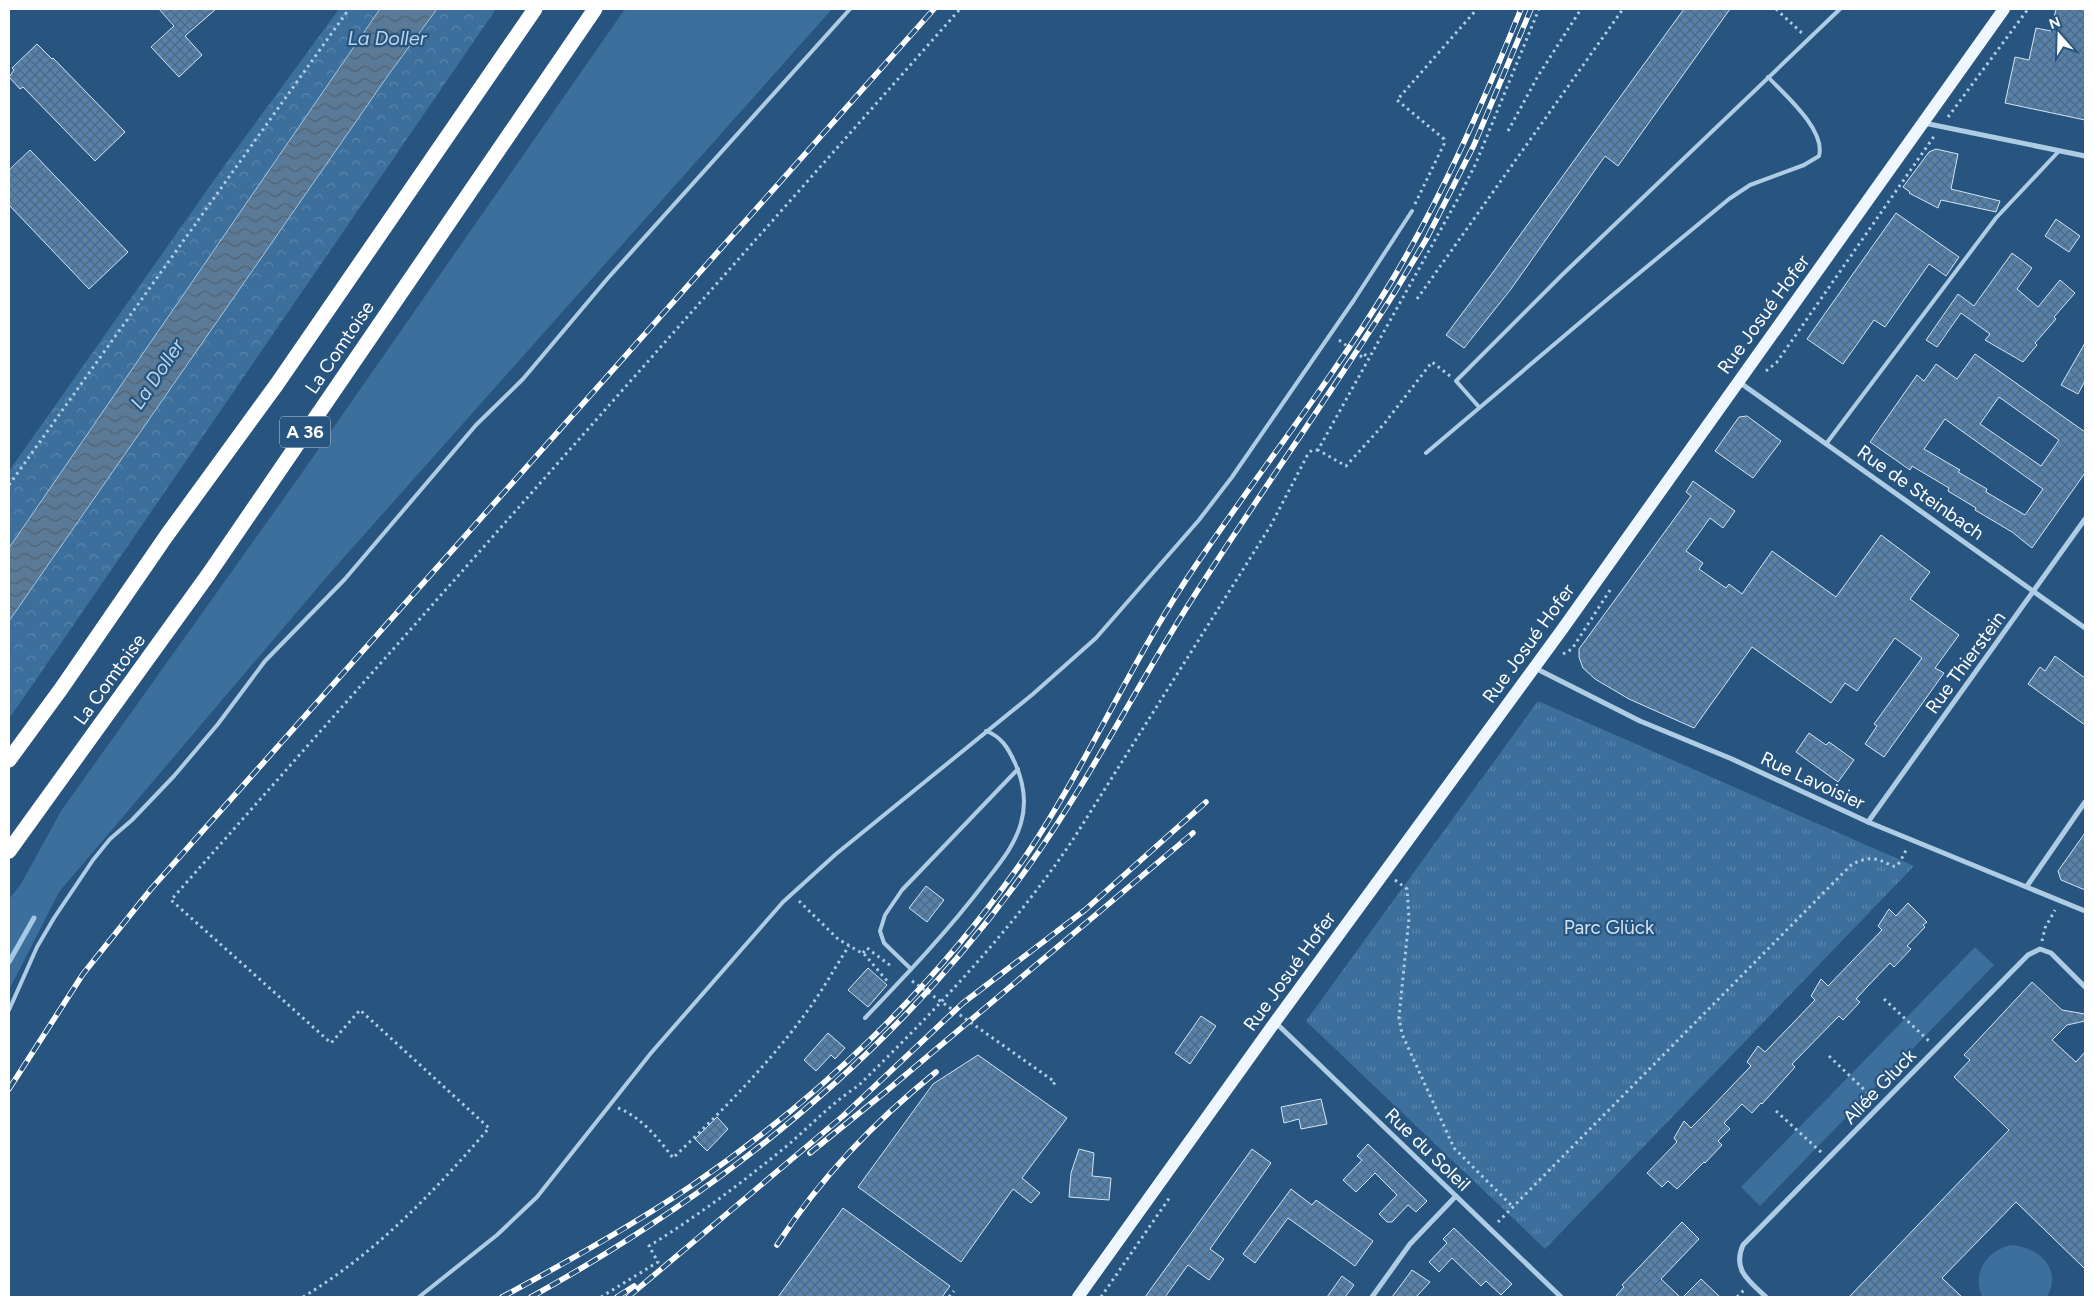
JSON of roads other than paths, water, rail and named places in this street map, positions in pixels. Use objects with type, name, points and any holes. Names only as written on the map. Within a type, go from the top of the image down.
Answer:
[{"type":"highway","name":"La Comtoise","points":[[9,760],[167,535],[277,384],[535,9]]},
{"type":"highway","name":"La Comtoise","points":[[9,851],[208,575],[595,9]]},
{"type":"main road","name":"Rue Josué Hofer","points":[[1078,1297],[1275,1022],[1534,667],[2004,9]]},
{"type":"street","points":[[1923,123],[2085,156]]},
{"type":"street","name":"Rue de Steinbach","points":[[1738,382],[2085,628]]},
{"type":"street","name":"Rue Thierstein","points":[[1868,822],[2085,519]]},
{"type":"street","name":"Rue Lavoisier","points":[[1534,667],[1640,721],[1732,759],[1868,822],[2085,911]]},
{"type":"street","points":[[2027,886],[2085,802]]},
{"type":"street","name":"Allée Gluck","points":[[1766,1297],[1740,1269],[1738,1256],[1743,1245],[2028,955],[2040,949],[2051,953],[2085,987]]},
{"type":"street","name":"Rue du Soleil","points":[[1275,1022],[1561,1297]]},
{"type":"street","points":[[1372,1297],[1410,1244],[1456,1196]]},
{"type":"lane","points":[[9,1010],[37,947],[54,918],[88,868],[110,840],[174,776],[218,724],[265,661],[345,579],[476,425],[523,379],[608,278],[850,9]]},
{"type":"lane","points":[[1479,407],[1456,381],[1563,274],[1840,9]]},
{"type":"lane","points":[[1426,453],[1729,199],[1750,185],[1804,165],[1820,156],[1822,148],[1815,131],[1768,77]]},
{"type":"lane","points":[[1826,444],[1996,218],[2059,151]]},
{"type":"lane","points":[[419,1297],[497,1235],[537,1198],[651,1053],[732,959],[792,894],[836,854],[1068,664],[1096,638],[1149,580],[1232,477],[1412,212]]},
{"type":"lane","points":[[865,1018],[970,902],[1012,844],[1019,828],[1025,803],[1018,769],[1007,747],[994,734],[986,731]]},
{"type":"lane","points":[[911,969],[884,943],[880,931],[885,915],[902,890],[1018,769]]},
{"type":"water","name":"La Doller","points":[[380,9],[437,9],[389,74],[9,621],[9,548]]},
{"type":"waterway","points":[[9,962],[34,918]]},
{"type":"railway","points":[[9,1089],[83,974],[151,889],[934,9]]},
{"type":"railway","points":[[502,1297],[645,1216],[739,1152],[785,1116],[873,1037],[914,995],[990,905],[1047,823],[1144,649],[1186,580],[1342,358],[1391,282],[1445,182],[1492,79],[1521,9]]},
{"type":"railway","points":[[531,1297],[603,1255],[672,1210],[739,1162],[804,1110],[865,1055],[923,996],[978,933],[1050,836],[1187,607],[1396,290],[1427,238],[1474,145],[1531,9]]},
{"type":"railway","points":[[628,1297],[843,1116],[963,1003],[1085,910],[1206,802]]},
{"type":"railway","points":[[810,1153],[1193,833]]},
{"type":"railway","points":[[777,1245],[812,1196],[849,1152],[891,1111],[936,1072]]},
{"type":"railway","points":[[617,1297],[634,1286]]},
{"type":"park label","name":"Parc Glück","points":[[1609,927]]}]
